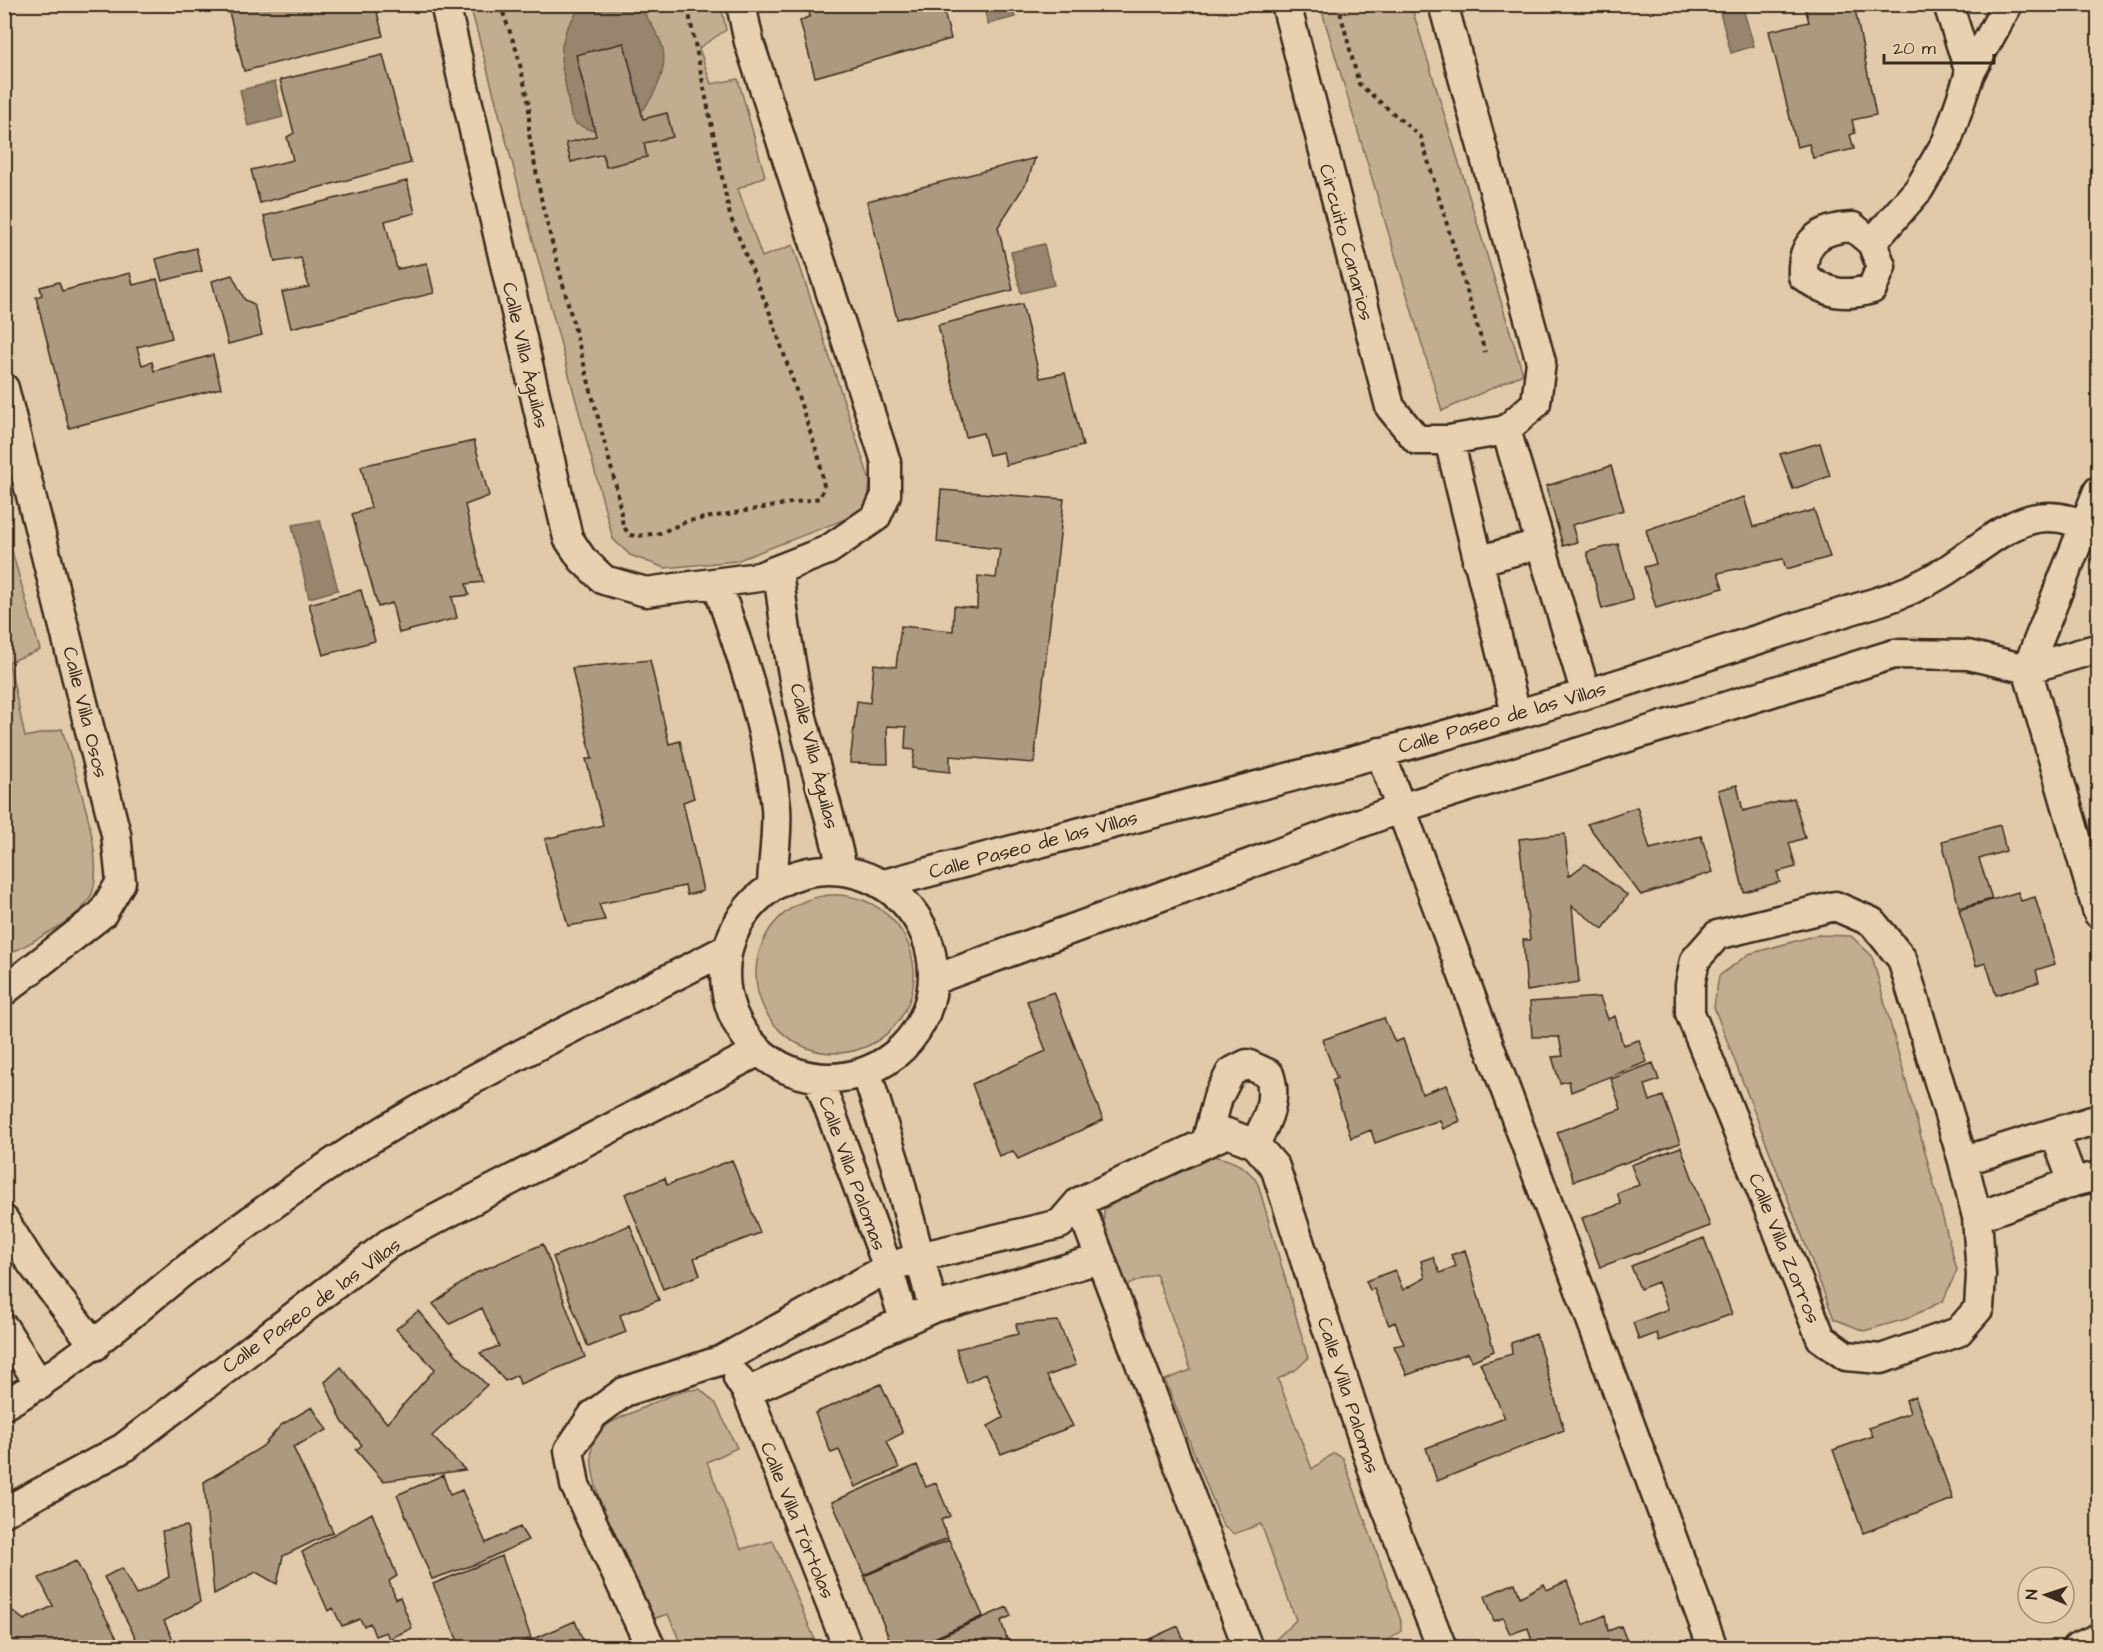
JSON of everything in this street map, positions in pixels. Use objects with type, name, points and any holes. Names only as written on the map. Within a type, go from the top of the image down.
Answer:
[{"type":"street","name":"Calle Villa Águilas","points":[[445,4],[568,538],[582,559],[604,580],[646,592],[717,584],[778,571],[828,550],[876,517],[886,495],[886,462],[753,53],[741,4]]},
{"type":"street","name":"Circuito Canarios","points":[[1286,4],[1390,407],[1417,440],[1449,440],[1506,430]]},
{"type":"street","points":[[1443,4],[1541,362],[1536,403],[1506,430],[1586,694]]},
{"type":"street","points":[[1948,4],[1970,73]]},
{"type":"street","points":[[1872,243],[1919,189],[1947,141],[1970,73],[2008,4]]},
{"type":"street","name":"Calle Villa Osos","points":[[4,388],[116,834],[121,882],[102,914],[4,991]]},
{"type":"street","points":[[1449,440],[1516,714]]},
{"type":"street","points":[[2098,491],[2091,529],[2027,669],[2098,913]]},
{"type":"street","name":"Calle Paseo de las Villas","points":[[884,884],[1516,714],[1891,598],[1942,573],[2015,523],[2037,517],[2059,518],[2091,529]]},
{"type":"street","points":[[1477,561],[1539,544]]},
{"type":"street","name":"Calle Villa Águilas","points":[[778,571],[787,642],[800,710],[832,821],[842,869]]},
{"type":"street","points":[[717,584],[741,655],[760,724],[776,808],[772,885]]},
{"type":"street","points":[[933,980],[1401,808],[1894,654],[1968,655],[2027,669],[2096,652]]},
{"type":"street","points":[[760,724],[800,710]]},
{"type":"street","points":[[1380,752],[1713,1647]]},
{"type":"street","points":[[842,869],[864,874],[884,884],[906,902],[922,925],[931,952],[933,980],[929,1003],[912,1035],[888,1060],[866,1071],[851,1076],[818,1078],[786,1069],[759,1051],[744,1034],[733,1015],[726,994],[724,971],[727,950],[743,913],[772,885],[806,871],[842,869]]},
{"type":"street","name":"Calle Villa Zorros","points":[[1835,906],[1872,922],[1902,959],[1963,1161],[1977,1216],[1981,1275],[1979,1308],[1958,1332],[1881,1359],[1846,1356],[1821,1338],[1690,1013],[1690,985],[1695,960],[1717,935],[1835,906]]},
{"type":"street","points":[[4,1405],[40,1385],[95,1346],[170,1282],[300,1185],[419,1109],[727,950]]},
{"type":"street","name":"Calle Paseo de las Villas","points":[[4,1512],[123,1448],[388,1244],[759,1051]]},
{"type":"street","points":[[1206,1143],[1218,1097],[1231,1072],[1247,1064],[1269,1074],[1275,1090],[1267,1121],[1256,1144]]},
{"type":"street","name":"Calle Villa Palomas","points":[[866,1071],[895,1163],[933,1308]]},
{"type":"street","name":"Calle Villa Palomas","points":[[818,1078],[888,1268],[904,1320]]},
{"type":"street","points":[[1963,1161],[2098,1119]]},
{"type":"street","name":"Calle Villa Palomas","points":[[888,1268],[919,1257],[1060,1224],[1079,1202],[1227,1133],[1256,1144],[1275,1167],[1379,1489],[1442,1647]]},
{"type":"street","points":[[1977,1216],[2086,1179],[2055,1134]]},
{"type":"street","points":[[1079,1202],[1248,1647]]},
{"type":"street","points":[[4,1220],[32,1264],[95,1346]]},
{"type":"street","points":[[747,1392],[933,1308],[1099,1259]]},
{"type":"street","points":[[651,1647],[575,1485],[569,1450],[593,1415],[624,1392],[722,1360],[888,1268]]},
{"type":"street","points":[[4,1328],[40,1385]]},
{"type":"street","name":"Calle Villa Tórtolas","points":[[722,1360],[747,1392],[848,1647]]},
{"type":"street","points":[[2076,1647],[2098,1638]]},
{"type":"path","points":[[500,4],[517,52],[529,104],[530,134],[543,208],[617,490],[623,526],[630,535],[637,536],[660,533],[688,521],[820,498],[825,486],[819,458],[771,316],[730,216],[687,4]]},
{"type":"path","points":[[1338,4],[1359,84],[1421,137],[1485,352]]},
{"type":"shaded area","points":[[470,5],[721,5],[726,30],[699,48],[711,84],[738,79],[765,176],[738,189],[762,257],[793,245],[870,481],[868,499],[859,514],[736,561],[665,568],[630,555],[613,539]]},
{"type":"shaded area","points":[[581,5],[636,5],[641,8],[660,40],[664,63],[658,86],[631,124],[590,130],[576,124],[571,116],[561,61],[562,46],[566,30]]},
{"type":"shaded area","points":[[983,5],[1011,5],[1015,17],[988,24]]},
{"type":"shaded area","points":[[1320,5],[1411,5],[1523,374],[1442,411]]},
{"type":"shaded area","points":[[1742,5],[1754,46],[1731,53],[1719,9]]},
{"type":"shaded area","points":[[275,82],[283,117],[248,126],[240,90]]},
{"type":"shaded area","points":[[1044,244],[1054,285],[1021,293],[1011,252]]},
{"type":"shaded area","points":[[320,520],[338,590],[309,598],[292,525]]},
{"type":"shaded area","points":[[4,523],[40,650],[9,662],[25,737],[62,729],[81,790],[95,862],[95,882],[90,898],[84,907],[64,923],[5,957]]},
{"type":"shaded area","points":[[835,895],[865,901],[879,908],[891,918],[901,930],[908,944],[914,974],[908,1004],[901,1018],[891,1030],[879,1040],[865,1047],[835,1053],[805,1047],[791,1040],[779,1030],[769,1018],[762,1004],[756,974],[762,944],[769,930],[779,918],[791,908],[805,901]]},
{"type":"shaded area","points":[[1817,935],[1851,936],[1872,956],[1957,1270],[1943,1301],[1906,1319],[1864,1331],[1834,1319],[1714,1007],[1719,976],[1749,954]]},
{"type":"shaded area","points":[[1212,1156],[1238,1165],[1250,1173],[1258,1184],[1308,1358],[1297,1369],[1278,1379],[1312,1469],[1334,1453],[1343,1458],[1401,1621],[1401,1631],[1380,1647],[1274,1647],[1273,1642],[1296,1620],[1261,1524],[1234,1534],[1223,1526],[1165,1380],[1191,1370],[1156,1274],[1127,1285],[1108,1238],[1104,1209],[1157,1179]]},
{"type":"shaded area","points":[[700,1389],[716,1404],[737,1448],[707,1462],[741,1549],[773,1541],[818,1647],[682,1647],[668,1614],[649,1620],[631,1582],[600,1501],[591,1453],[595,1438],[599,1432],[621,1417],[684,1391]]},
{"type":"building","points":[[137,4],[162,4],[162,6],[139,11]]},
{"type":"building","points":[[227,4],[375,4],[383,36],[244,71]]},
{"type":"building","points":[[807,4],[942,4],[951,39],[815,77],[800,21],[810,16]]},
{"type":"building","points":[[1804,4],[1854,4],[1876,115],[1852,120],[1855,133],[1850,135],[1854,149],[1813,158],[1809,144],[1797,147],[1769,31],[1809,22]]},
{"type":"building","points":[[624,43],[643,119],[667,113],[673,137],[644,143],[647,157],[606,167],[603,154],[571,162],[566,143],[596,136],[576,55]]},
{"type":"building","points":[[383,55],[411,163],[260,203],[251,170],[293,160],[287,137],[294,133],[280,80]]},
{"type":"building","points":[[1035,158],[1028,180],[998,227],[1013,290],[897,319],[867,201]]},
{"type":"building","points":[[407,181],[415,213],[385,221],[397,269],[427,263],[434,293],[291,328],[282,292],[309,287],[301,258],[275,262],[264,216]]},
{"type":"building","points":[[196,248],[202,271],[162,281],[156,259]]},
{"type":"building","points":[[130,273],[133,285],[157,279],[172,338],[137,347],[142,365],[152,362],[154,371],[213,355],[221,388],[69,428],[36,297],[42,295],[40,287],[59,282],[62,291]]},
{"type":"building","points":[[232,275],[245,300],[254,304],[262,335],[228,344],[212,281]]},
{"type":"building","points":[[1022,304],[1040,378],[1065,373],[1083,446],[1006,465],[1003,452],[989,455],[983,433],[966,437],[938,325]]},
{"type":"building","points":[[474,441],[489,496],[465,505],[483,582],[466,584],[469,595],[452,597],[457,618],[399,633],[392,603],[378,607],[352,514],[371,508],[361,466]]},
{"type":"building","points":[[1820,443],[1830,476],[1793,489],[1780,454]]},
{"type":"building","points":[[1611,466],[1624,510],[1572,525],[1577,542],[1563,546],[1546,486]]},
{"type":"building","points":[[941,490],[1064,499],[1034,763],[950,756],[950,772],[912,768],[915,750],[905,749],[906,727],[887,726],[888,764],[850,763],[857,701],[870,703],[874,664],[896,667],[901,626],[953,631],[954,606],[977,608],[978,576],[996,578],[1000,549],[937,542]]},
{"type":"building","points":[[1744,497],[1753,527],[1814,510],[1830,557],[1786,569],[1783,559],[1718,573],[1723,588],[1656,608],[1644,567],[1656,564],[1646,530]]},
{"type":"building","points":[[1618,544],[1633,600],[1602,609],[1587,552]]},
{"type":"building","points":[[361,590],[375,641],[323,655],[309,604]]},
{"type":"building","points":[[650,660],[669,744],[680,741],[694,798],[683,802],[703,891],[687,895],[685,886],[599,904],[605,920],[568,926],[545,839],[603,825],[586,759],[592,759],[572,668]]},
{"type":"building","points":[[1737,785],[1743,811],[1794,798],[1805,838],[1789,843],[1796,867],[1777,872],[1780,882],[1744,892],[1718,790]]},
{"type":"building","points":[[1637,807],[1650,849],[1701,836],[1713,872],[1641,895],[1587,824]]},
{"type":"building","points":[[2000,825],[2006,851],[1979,859],[1992,899],[1959,908],[1942,841]]},
{"type":"building","points":[[1565,834],[1569,876],[1585,864],[1627,895],[1603,929],[1572,906],[1579,982],[1527,991],[1523,940],[1530,940],[1519,839]]},
{"type":"building","points":[[2018,892],[2021,901],[2035,897],[2055,964],[2036,970],[2039,982],[1996,995],[1986,963],[1976,966],[1959,910]]},
{"type":"building","points":[[1054,992],[1103,1120],[1018,1159],[1013,1151],[999,1156],[972,1084],[1046,1051],[1027,1001]]},
{"type":"building","points":[[1600,997],[1608,1019],[1615,1016],[1623,1045],[1639,1040],[1647,1062],[1571,1092],[1569,1081],[1560,1083],[1552,1057],[1563,1056],[1559,1037],[1532,1037],[1530,1002]]},
{"type":"building","points":[[1384,1018],[1395,1042],[1403,1039],[1422,1094],[1447,1085],[1460,1121],[1443,1129],[1440,1120],[1375,1143],[1371,1130],[1351,1138],[1332,1080],[1337,1078],[1322,1040]]},
{"type":"building","points":[[1653,1063],[1659,1080],[1645,1085],[1650,1101],[1663,1096],[1680,1143],[1574,1181],[1557,1132],[1621,1109],[1611,1079]]},
{"type":"building","points":[[1681,1147],[1710,1226],[1600,1267],[1582,1218],[1621,1204],[1617,1193],[1639,1185],[1631,1165]]},
{"type":"building","points":[[732,1160],[760,1233],[694,1258],[700,1275],[663,1289],[625,1194],[665,1178],[667,1185]]},
{"type":"building","points":[[630,1225],[659,1300],[620,1315],[626,1332],[588,1347],[553,1257]]},
{"type":"building","points":[[1704,1238],[1732,1314],[1659,1341],[1657,1333],[1639,1340],[1633,1323],[1668,1309],[1658,1282],[1640,1289],[1631,1266]]},
{"type":"building","points":[[543,1244],[585,1357],[520,1384],[517,1375],[505,1381],[480,1353],[499,1346],[482,1308],[450,1324],[433,1304],[476,1273]]},
{"type":"building","points":[[1465,1250],[1494,1351],[1472,1361],[1468,1353],[1407,1375],[1394,1346],[1404,1344],[1395,1322],[1389,1325],[1374,1289],[1370,1290],[1366,1281],[1395,1270],[1403,1290],[1425,1278],[1421,1261],[1433,1257],[1440,1273],[1456,1266],[1451,1255]]},
{"type":"building","points":[[418,1311],[460,1359],[487,1385],[432,1436],[465,1470],[383,1481],[356,1450],[362,1445],[342,1421],[325,1382],[341,1367],[387,1423],[435,1369],[396,1329]]},
{"type":"building","points":[[1058,1321],[1076,1365],[1047,1376],[1073,1426],[1001,1454],[988,1426],[1003,1418],[986,1373],[967,1383],[956,1349],[1018,1334],[1016,1324]]},
{"type":"building","points":[[1536,1334],[1564,1430],[1437,1481],[1426,1448],[1505,1418],[1480,1363],[1512,1354],[1511,1343]]},
{"type":"building","points":[[881,1384],[903,1433],[887,1441],[899,1468],[855,1487],[839,1450],[831,1453],[815,1413]]},
{"type":"building","points":[[1915,1396],[1953,1499],[1863,1533],[1833,1450],[1873,1436],[1869,1428],[1910,1413],[1906,1400]]},
{"type":"building","points":[[312,1407],[327,1430],[293,1447],[333,1532],[283,1556],[277,1584],[256,1572],[214,1594],[204,1482],[263,1446],[281,1425]]},
{"type":"building","points":[[917,1465],[926,1487],[936,1483],[950,1516],[941,1520],[948,1538],[864,1575],[832,1502]]},
{"type":"building","points":[[443,1475],[450,1495],[462,1490],[486,1543],[520,1527],[528,1540],[476,1564],[432,1579],[397,1495]]},
{"type":"building","points":[[372,1513],[397,1576],[389,1581],[396,1599],[400,1597],[412,1628],[389,1639],[386,1632],[375,1636],[370,1623],[364,1626],[360,1619],[342,1626],[333,1608],[328,1611],[302,1552]]},
{"type":"building","points":[[187,1526],[200,1602],[164,1621],[175,1644],[169,1648],[141,1648],[104,1577],[122,1568],[136,1595],[169,1577],[162,1531]]},
{"type":"building","points":[[949,1540],[983,1616],[912,1648],[893,1648],[864,1576]]},
{"type":"building","points":[[502,1556],[531,1638],[507,1648],[461,1648],[433,1584]]},
{"type":"building","points":[[76,1561],[122,1648],[10,1648],[4,1642],[4,1604],[24,1620],[53,1606],[39,1578]]},
{"type":"building","points":[[1567,1581],[1583,1625],[1605,1615],[1608,1631],[1621,1626],[1628,1644],[1617,1648],[1525,1648],[1533,1645],[1528,1628],[1510,1634],[1503,1618],[1494,1621],[1485,1596],[1515,1583],[1520,1597],[1544,1584],[1547,1590]]},
{"type":"building","points":[[1007,1607],[1011,1616],[1001,1621],[1010,1648],[915,1648]]},
{"type":"building","points":[[575,1621],[586,1648],[513,1648]]},
{"type":"building","points":[[1178,1626],[1187,1648],[1130,1648]]},
{"type":"building","points":[[420,1640],[423,1648],[406,1648]]}]
